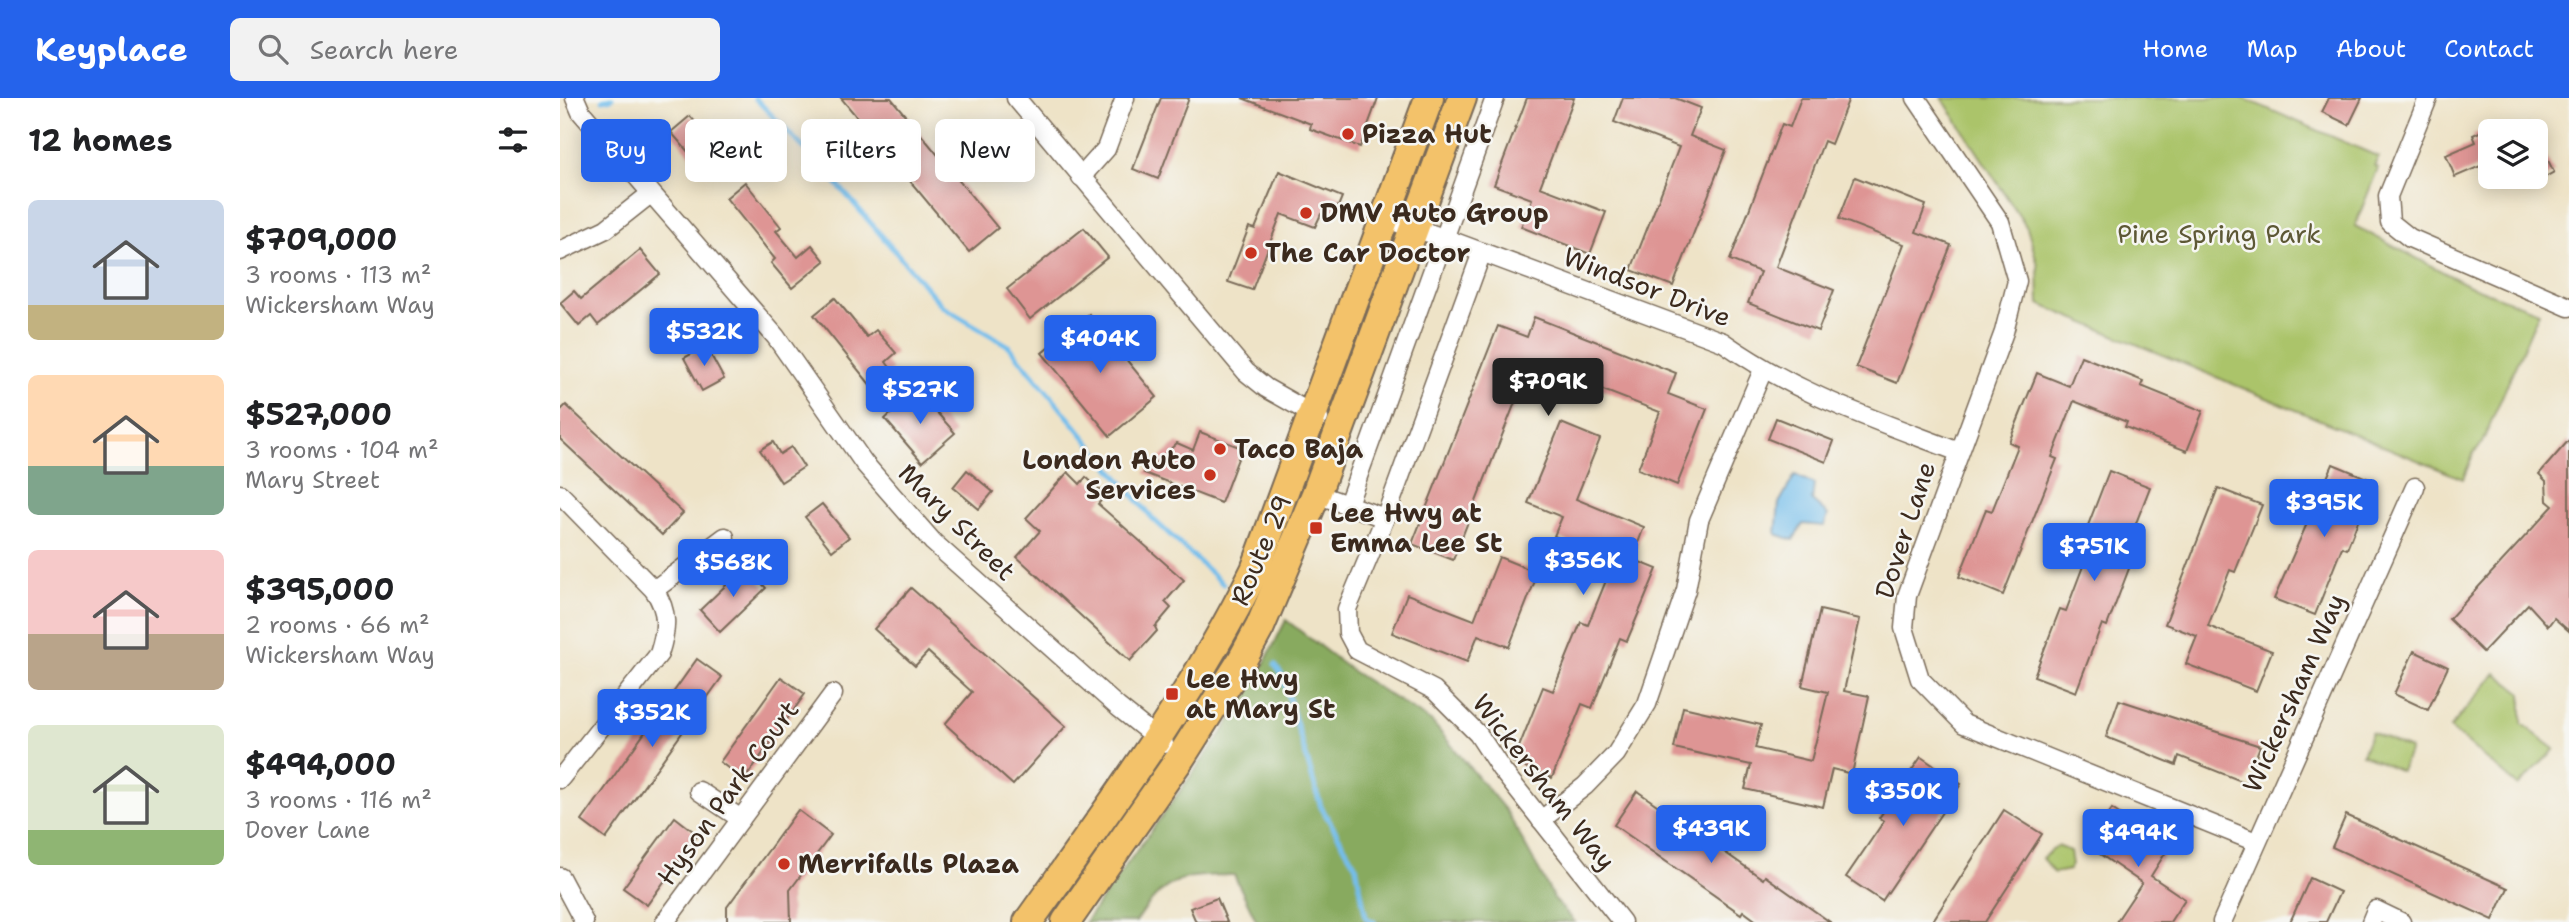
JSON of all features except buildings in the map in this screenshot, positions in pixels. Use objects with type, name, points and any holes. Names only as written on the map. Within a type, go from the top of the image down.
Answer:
[{"type":"main road","name":"Route 29","points":[[1028,922],[1157,739],[1219,642],[1255,570],[1429,98]]},
{"type":"main road","name":"Route 29","points":[[1066,922],[1181,757],[1260,627],[1342,426],[1462,98]]},
{"type":"street","name":"Mary Street","points":[[575,98],[581,112],[649,195],[776,337],[864,463],[933,542],[1157,739],[1181,757]]},
{"type":"street","points":[[1016,98],[1246,372],[1314,416],[1342,426]]},
{"type":"street","points":[[1081,177],[1107,149],[1125,98]]},
{"type":"street","points":[[1348,504],[1495,98]]},
{"type":"street","name":"Dover Lane","points":[[1916,98],[2000,222],[2017,281],[2004,332],[1907,596],[1904,628],[1920,679],[1964,724],[2256,842]]},
{"type":"street","points":[[2428,98],[2388,196],[2390,222],[2410,238],[2569,307]]},
{"type":"street","points":[[560,251],[600,233],[649,195]]},
{"type":"street","name":"Windsor Drive","points":[[1385,219],[1444,238],[1723,342],[1763,370],[1815,398],[1959,452]]},
{"type":"street","name":"Wickersham Way","points":[[1482,252],[1384,518],[1347,610],[1348,633],[1357,650],[1434,690],[1478,734],[1541,820],[1622,922]]},
{"type":"street","points":[[1541,820],[1585,786],[1616,754],[1647,704],[1686,590],[1699,520],[1763,370]]},
{"type":"street","name":"Wickersham Way","points":[[2222,922],[2415,487]]},
{"type":"street","points":[[560,494],[654,590],[664,605],[667,632],[659,654],[560,779]]},
{"type":"street","points":[[1316,494],[1384,518]]},
{"type":"street","points":[[654,590],[724,537]]},
{"type":"street","name":"Hyson Park Court","points":[[665,922],[833,694]]},
{"type":"street","points":[[699,791],[741,819]]},
{"type":"street","points":[[560,877],[584,922]]},
{"type":"street","points":[[2371,922],[2376,910],[2401,922]]},
{"type":"green space","name":"Pine Spring Park","points":[[1942,98],[2243,98],[2379,157],[2374,166],[2378,168],[2355,226],[2470,286],[2539,312],[2481,445],[2474,452],[2463,479],[2039,304],[2038,265],[2027,228]]},
{"type":"green space","points":[[1286,620],[1352,671],[1432,722],[1507,812],[1555,900],[1575,922],[1257,922],[1234,875],[1188,878],[1166,887],[1136,922],[1085,922],[1220,736],[1253,686]]},
{"type":"green space","points":[[2496,673],[2522,693],[2522,724],[2555,749],[2518,786],[2450,728]]},
{"type":"green space","points":[[2371,732],[2410,749],[2401,771],[2362,754]]},
{"type":"green space","points":[[2058,846],[2070,851],[2072,865],[2069,870],[2054,873],[2042,858]]},
{"type":"water","points":[[1795,475],[1814,484],[1812,501],[1828,515],[1824,526],[1803,524],[1793,540],[1776,534],[1779,503]]},
{"type":"waterway","points":[[603,100],[612,98]]},
{"type":"waterway","points":[[755,98],[826,171],[943,307],[1009,346],[1153,519],[1223,584]]},
{"type":"waterway","points":[[1275,665],[1282,675],[1321,807],[1356,866],[1366,918],[1374,922]]},
{"type":"place","name":"Pizza Hut","points":[[1348,134]]},
{"type":"place","name":"DMV Auto Group","points":[[1306,213]]},
{"type":"place","name":"The Car Doctor","points":[[1251,253]]},
{"type":"place","name":"Taco Baja","points":[[1220,449]]},
{"type":"place","name":"London Auto Services","points":[[1210,475]]},
{"type":"place","name":"Lee Hwy at Emma Lee St","points":[[1316,528]]},
{"type":"place","name":"Lee Hwy at Mary St","points":[[1172,694]]},
{"type":"place","name":"Merrifalls Plaza","points":[[784,864]]}]
